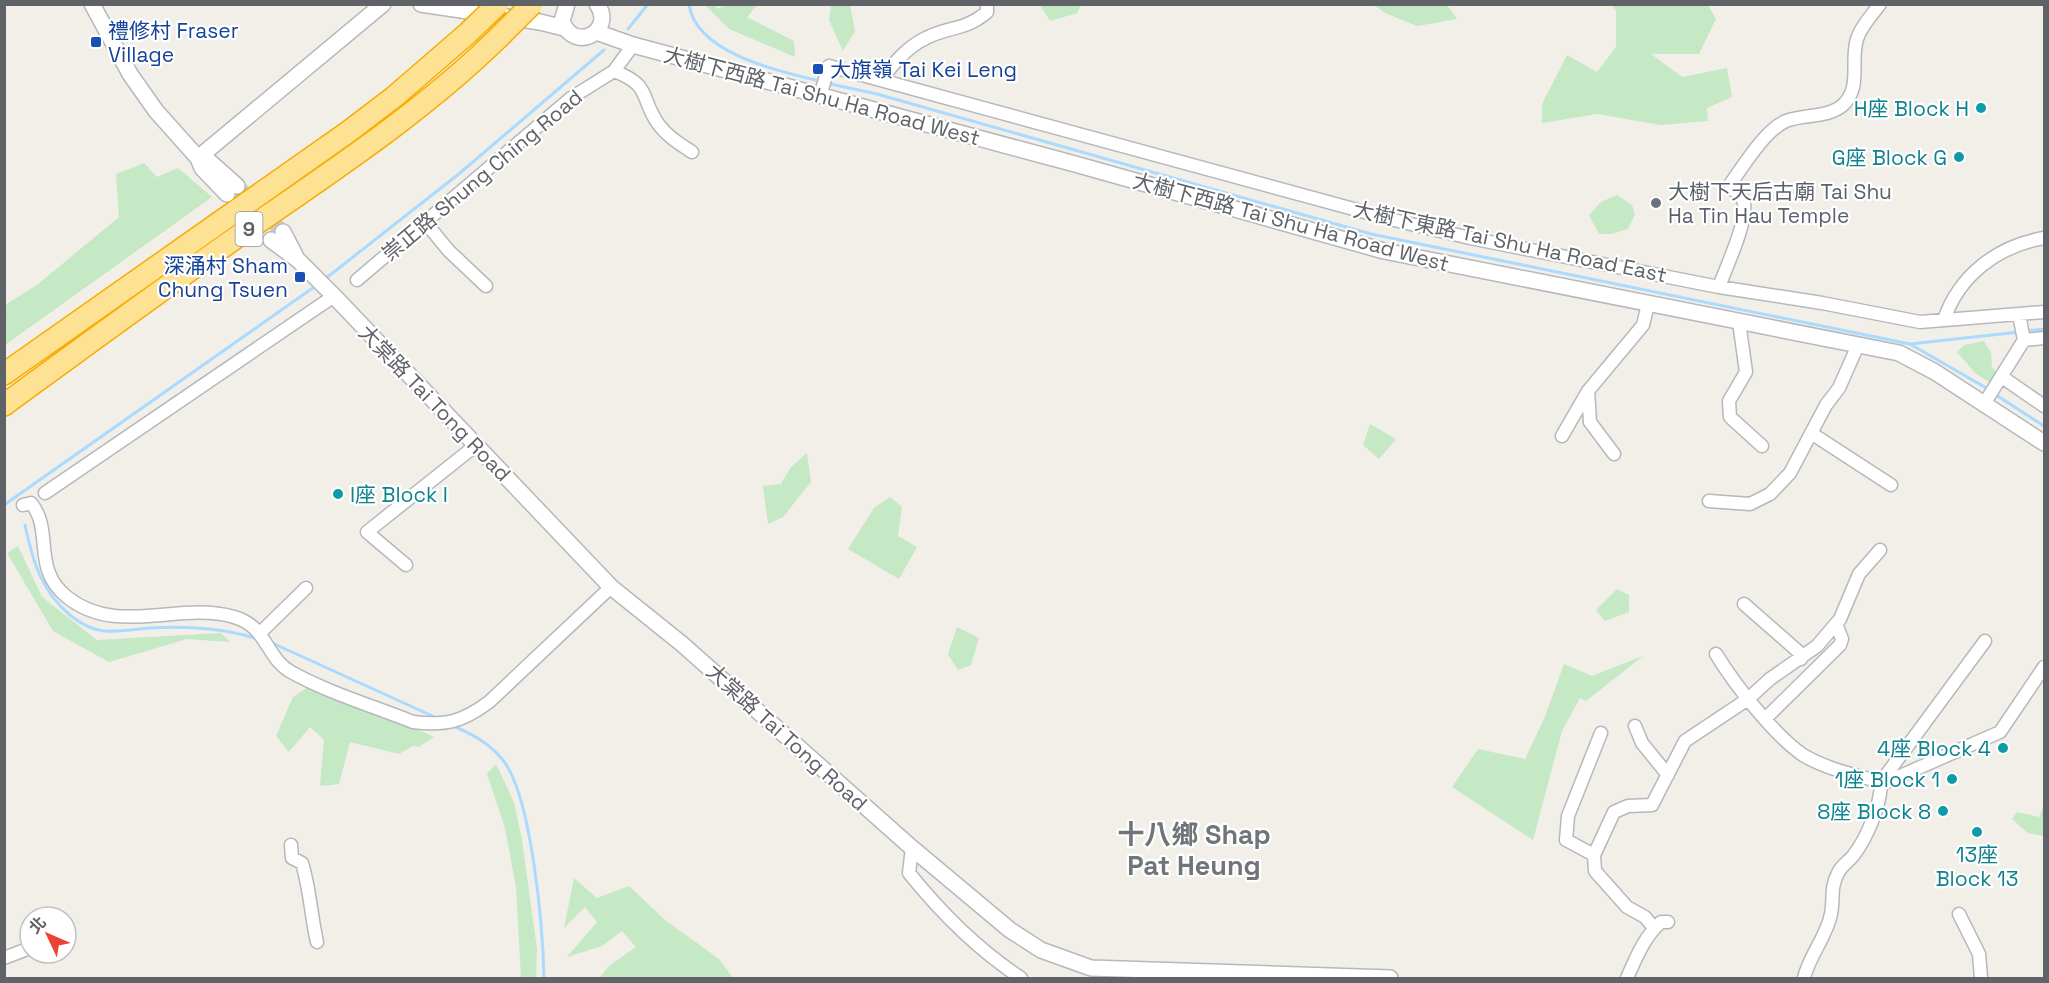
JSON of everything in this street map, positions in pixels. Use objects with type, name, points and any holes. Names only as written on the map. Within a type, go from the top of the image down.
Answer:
[{"type":"highway","name":"9","points":[[4,374],[348,132],[394,97],[498,4]]},
{"type":"highway","name":"9","points":[[4,405],[179,277],[372,143],[444,87],[532,4]]},
{"type":"street","points":[[92,4],[130,74],[156,111],[198,158],[202,168],[232,190]]},
{"type":"street","points":[[198,158],[384,4]]},
{"type":"street","name":"大樹下西路 Tai Shu Ha Road West","points":[[421,4],[540,22],[564,28],[577,38],[587,38],[596,32],[633,45],[1384,251],[1899,353],[1935,372],[2044,444]]},
{"type":"street","points":[[564,28],[562,14],[567,4]]},
{"type":"street","points":[[881,80],[895,61],[926,38],[973,24],[987,12],[987,4]]},
{"type":"street","points":[[1719,287],[1743,212],[1744,203],[1740,194],[1732,189],[1731,183],[1755,149],[1783,122],[1831,112],[1850,96],[1854,84],[1856,40],[1861,29],[1880,4]]},
{"type":"street","points":[[596,32],[601,25],[602,15],[599,5]]},
{"type":"street","name":"崇正路 Shung Ching Road","points":[[357,280],[571,98],[614,71],[633,45]]},
{"type":"street","name":"大樹下東路 Tai Shu Ha Road East","points":[[820,96],[829,66],[1426,228],[1719,287],[1822,303],[1920,322],[2020,317],[2044,312]]},
{"type":"street","points":[[614,71],[640,84],[658,123],[672,138],[692,152]]},
{"type":"street","points":[[425,222],[448,251],[486,286]]},
{"type":"street","name":"大棠路 Tai Tong Road","points":[[277,236],[321,285],[611,587],[699,659],[912,848],[1010,930],[1041,950],[1091,968],[1390,978]]},
{"type":"street","points":[[1944,320],[1951,300],[1970,274],[1987,260],[2044,238]]},
{"type":"street","points":[[45,493],[334,296]]},
{"type":"street","points":[[1562,436],[1588,391],[1643,324],[1648,304]]},
{"type":"street","points":[[1984,404],[2024,338],[2020,317]]},
{"type":"street","points":[[1738,322],[1746,372],[1729,401],[1730,417],[1762,446]]},
{"type":"street","points":[[2024,338],[2044,338]]},
{"type":"street","points":[[1709,501],[1750,504],[1770,494],[1790,473],[1826,405],[1839,388],[1858,345]]},
{"type":"street","points":[[2002,377],[2044,406]]},
{"type":"street","points":[[1588,391],[1590,422],[1614,454]]},
{"type":"street","points":[[1810,433],[1891,485]]},
{"type":"street","points":[[406,565],[367,532],[475,446]]},
{"type":"street","points":[[24,505],[31,503],[39,512],[43,560],[52,580],[59,590],[83,609],[104,617],[190,614],[231,616],[256,629],[289,671],[413,722],[435,724],[468,717],[489,702],[611,587]]},
{"type":"street","points":[[1654,928],[1645,917],[1627,907],[1620,895],[1603,882],[1595,871],[1594,855],[1614,812],[1628,806],[1652,805],[1685,741],[1748,699],[1770,679],[1817,646],[1844,612],[1852,585],[1880,550]]},
{"type":"street","points":[[256,629],[306,588]]},
{"type":"street","points":[[1744,604],[1801,654],[1801,659]]},
{"type":"street","points":[[1766,718],[1840,645],[1842,639],[1836,624]]},
{"type":"street","points":[[1804,978],[1831,915],[1831,887],[1839,870],[1863,840],[1880,796],[1881,783],[1935,713],[1985,640]]},
{"type":"street","points":[[1716,654],[1748,699],[1803,754],[1839,771],[1881,783],[2000,732],[2044,667]]},
{"type":"street","points":[[1635,726],[1642,743],[1668,775]]},
{"type":"street","points":[[1594,855],[1566,840],[1566,828],[1568,816],[1601,733]]},
{"type":"street","points":[[291,845],[292,858],[302,863],[308,882],[309,908],[317,942]]},
{"type":"street","points":[[912,848],[909,873],[937,908],[986,954],[1021,978]]},
{"type":"street","points":[[1959,914],[1979,954],[1981,978]]},
{"type":"street","points":[[1627,978],[1639,950],[1654,928],[1660,922],[1668,922]]},
{"type":"green space","points":[[705,5],[716,5],[717,9],[727,5],[757,5],[747,17],[794,41],[795,57],[729,29]]},
{"type":"green space","points":[[831,5],[850,5],[855,31],[843,51],[829,20]]},
{"type":"green space","points":[[1040,5],[1081,5],[1077,13],[1050,21]]},
{"type":"green space","points":[[1374,5],[1447,5],[1457,19],[1417,26],[1385,13]]},
{"type":"green space","points":[[1611,5],[1708,5],[1716,19],[1699,54],[1651,54],[1682,77],[1727,68],[1732,97],[1707,108],[1708,121],[1661,125],[1597,114],[1542,123],[1542,104],[1567,55],[1597,72],[1616,47],[1616,10]]},
{"type":"green space","points":[[144,163],[157,177],[178,168],[212,197],[5,345],[5,305],[37,285],[119,217],[116,174]]},
{"type":"green space","points":[[1617,195],[1632,205],[1635,214],[1628,229],[1611,234],[1599,234],[1589,215],[1601,202]]},
{"type":"green space","points":[[1984,341],[1991,353],[1992,367],[1999,374],[1992,384],[1975,373],[1957,352],[1964,345]]},
{"type":"green space","points":[[1370,424],[1396,439],[1379,459],[1363,445]]},
{"type":"green space","points":[[807,453],[811,482],[783,517],[768,524],[763,486],[781,484],[791,467]]},
{"type":"green space","points":[[890,497],[902,507],[898,536],[917,547],[899,579],[848,549],[874,508]]},
{"type":"green space","points":[[18,546],[42,597],[97,640],[221,633],[230,642],[187,639],[109,662],[53,631],[7,553]]},
{"type":"green space","points":[[1617,589],[1629,595],[1629,612],[1605,621],[1596,610]]},
{"type":"green space","points":[[957,627],[979,638],[971,665],[958,670],[948,654]]},
{"type":"green space","points":[[1643,656],[1586,701],[1580,698],[1562,731],[1533,840],[1452,787],[1478,749],[1525,759],[1544,719],[1564,664],[1592,676]]},
{"type":"green space","points":[[316,682],[434,737],[419,747],[413,746],[399,754],[350,742],[339,784],[320,786],[324,740],[310,727],[289,752],[276,736],[293,697]]},
{"type":"green space","points":[[496,764],[514,802],[522,840],[537,949],[536,978],[521,978],[516,887],[505,828],[487,774]]},
{"type":"green space","points":[[2044,804],[2044,836],[2028,833],[2012,819],[2017,812],[2039,817]]},
{"type":"green space","points":[[574,878],[597,898],[629,886],[665,920],[719,959],[733,978],[599,978],[610,965],[636,947],[622,931],[602,946],[567,957],[597,922],[585,907],[564,928]]},
{"type":"waterway","points":[[628,29],[648,4]]},
{"type":"waterway","points":[[689,4],[695,21],[706,35],[723,48],[763,66],[820,81]]},
{"type":"waterway","points":[[325,279],[460,173],[604,50]]},
{"type":"waterway","points":[[826,83],[877,94],[1371,234],[1910,344],[1988,389]]},
{"type":"waterway","points":[[4,505],[317,285]]},
{"type":"waterway","points":[[2025,331],[2044,329]]},
{"type":"waterway","points":[[1910,344],[2019,332]]},
{"type":"waterway","points":[[1993,393],[2044,426]]},
{"type":"waterway","points":[[25,525],[31,551],[45,586],[71,616],[87,626],[110,631],[164,627],[191,628],[231,632],[258,639]]},
{"type":"waterway","points":[[270,642],[439,719]]},
{"type":"waterway","points":[[453,726],[492,748],[512,776],[521,801],[534,864],[544,978]]},
{"type":"tunnel","points":[[237,186],[283,232]]},
{"type":"place","name":"禮修村 Fraser Village","points":[[96,42]]},
{"type":"place","name":"大旗嶺 Tai Kei Leng","points":[[818,69]]},
{"type":"place","name":"H座 Block H","points":[[1981,108]]},
{"type":"place","name":"G座 Block G","points":[[1959,157]]},
{"type":"place","name":"大樹下天后古廟 Tai Shu Ha Tin Hau Temple","points":[[1656,203]]},
{"type":"place","name":"深涌村 Sham Chung Tsuen","points":[[300,277]]},
{"type":"place","name":"I座 Block I","points":[[338,494]]},
{"type":"place","name":"4座 Block 4","points":[[2003,748]]},
{"type":"place","name":"1座 Block 1","points":[[1952,779]]},
{"type":"place","name":"8座 Block 8","points":[[1943,811]]},
{"type":"place","name":"13座 Block 13","points":[[1977,832]]},
{"type":"district","name":"十八鄉 Shap Pat Heung","points":[[1194,850]]}]
